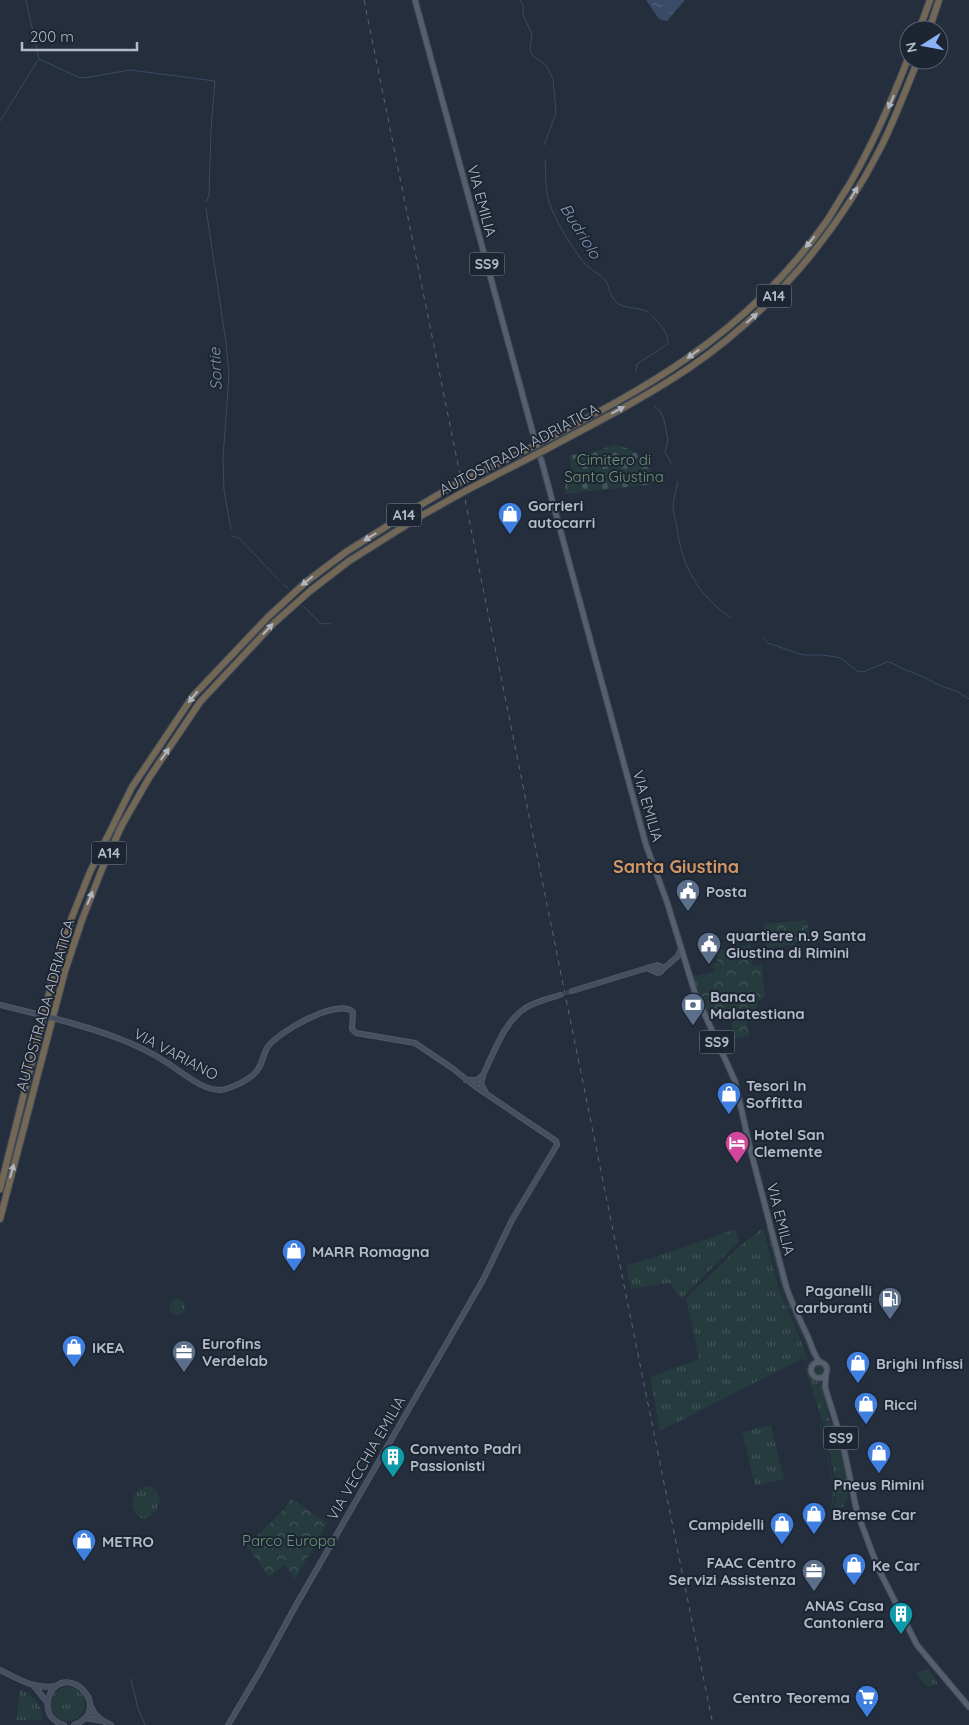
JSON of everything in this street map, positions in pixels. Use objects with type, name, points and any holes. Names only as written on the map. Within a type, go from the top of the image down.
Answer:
[{"type":"highway","points":[[923,20],[930,0]]},
{"type":"highway","points":[[932,20],[939,0]]},
{"type":"highway","name":"AUTOSTRADA ADRIATICA","points":[[0,1189],[55,970],[72,917],[90,872],[132,787],[193,696],[268,617],[306,582],[353,547],[456,484],[542,442],[624,398],[691,356],[752,306],[787,270],[826,221],[865,158],[904,70]]},
{"type":"highway","name":"AUTOSTRADA ADRIATICA","points":[[0,1219],[65,971],[82,920],[122,825],[149,778],[200,702],[273,624],[310,591],[356,556],[458,495],[635,402],[689,368],[753,318],[780,290],[838,220],[881,147],[914,70]]},
{"type":"main road","name":"VIA EMILIA","points":[[415,0],[534,437]]},
{"type":"main road","name":"VIA EMILIA","points":[[540,459],[646,845],[695,993],[732,1072],[786,1286],[813,1352],[819,1361],[826,1366],[825,1387],[843,1445],[859,1518],[878,1568],[917,1645],[969,1708]]},
{"type":"main road","name":"VIA EMILIA","points":[[813,1352],[812,1373],[825,1387]]},
{"type":"main road","points":[[812,1365],[819,1361]]},
{"type":"main road","points":[[816,1377],[821,1378],[826,1374]]},
{"type":"street","points":[[572,991],[645,968],[658,968],[678,956],[681,948]]},
{"type":"street","points":[[476,1088],[477,1080],[482,1075],[506,1027],[518,1014],[534,1004],[560,995]]},
{"type":"street","name":"VIA VARIANO","points":[[0,1005],[107,1033],[165,1061],[194,1081],[214,1090],[221,1090],[240,1083],[253,1075],[259,1068],[268,1048],[280,1037],[307,1019],[326,1011],[349,1008],[353,1012],[352,1029],[356,1033],[415,1043],[452,1068],[486,1095],[556,1141],[557,1144]]},
{"type":"street","points":[[482,1075],[481,1084],[486,1095]]},
{"type":"street","points":[[466,1080],[477,1080]]},
{"type":"street","points":[[476,1088],[481,1084]]},
{"type":"street","name":"VIA VECCHIA EMILIA","points":[[228,1725],[483,1280],[512,1220],[557,1144]]},
{"type":"street","points":[[0,1670],[34,1686],[46,1688],[64,1683],[76,1684],[86,1692],[95,1714],[111,1725]]},
{"type":"street","points":[[34,1686],[47,1702],[50,1715],[54,1720],[64,1725]]},
{"type":"street","points":[[47,1702],[49,1696],[58,1686]]},
{"type":"street","points":[[74,1725],[85,1718],[89,1712],[90,1704]]},
{"type":"street","points":[[85,1718],[103,1721]]},
{"type":"green space","name":"Cimitero di Santa Giustina","points":[[614,445],[629,449],[642,457],[651,469],[655,484],[565,494],[566,477],[572,476],[569,455],[591,453]]},
{"type":"green space","points":[[807,920],[810,940],[795,942],[795,945],[766,948],[764,924]]},
{"type":"green space","points":[[746,931],[749,931],[752,966],[762,965],[765,996],[758,1001],[756,1011],[744,1013],[750,1036],[733,1039],[732,1012],[708,1016],[693,976],[714,973],[713,964],[717,963],[718,950],[748,945]]},
{"type":"green space","points":[[744,950],[746,960],[726,963],[724,953]]},
{"type":"green space","points":[[765,1226],[767,1226],[785,1296],[809,1349],[811,1358],[808,1373],[821,1384],[824,1390],[830,1421],[823,1423],[806,1371],[810,1359],[809,1352],[783,1295]]},
{"type":"green space","points":[[763,1228],[779,1289],[808,1357],[804,1371],[806,1361],[802,1359],[660,1431],[650,1377],[699,1359],[686,1298],[740,1246]]},
{"type":"green space","points":[[736,1229],[739,1241],[682,1298],[669,1283],[631,1289],[626,1265]]},
{"type":"green space","points":[[174,1299],[180,1299],[185,1304],[183,1313],[174,1315],[169,1310],[169,1304]]},
{"type":"green space","points":[[819,1364],[825,1370],[819,1376],[813,1370]]},
{"type":"green space","points":[[831,1422],[837,1432],[849,1487],[846,1503],[833,1514],[836,1482],[823,1424]]},
{"type":"green space","points":[[821,1424],[835,1493],[831,1514],[833,1484]]},
{"type":"green space","points":[[771,1425],[784,1479],[755,1486],[742,1432]]},
{"type":"green space","points":[[147,1486],[154,1488],[158,1492],[159,1502],[154,1513],[143,1519],[134,1512],[133,1501],[137,1491]]},
{"type":"green space","name":"Parco Europa","points":[[291,1499],[328,1523],[295,1579],[285,1565],[269,1577],[247,1546],[284,1509]]},
{"type":"green space","points":[[929,1669],[938,1684],[927,1687],[916,1673]]},
{"type":"green space","points":[[68,1687],[80,1692],[85,1704],[80,1716],[68,1721],[56,1716],[51,1704],[56,1692]]},
{"type":"green space","points":[[20,1689],[29,1694],[39,1705],[42,1720],[16,1720]]},
{"type":"water","points":[[646,0],[685,0],[667,21],[659,19]]},
{"type":"waterway","name":"Sortie","points":[[26,0],[39,59],[78,77],[84,78],[130,70],[215,81],[209,195],[206,202]]},
{"type":"waterway","name":"Budriolo","points":[[520,0],[523,5],[523,15],[532,34],[530,50],[534,57],[546,65],[553,79],[556,113],[544,145]]},
{"type":"waterway","name":"Sortie","points":[[0,121],[38,60]]},
{"type":"waterway","name":"Budriolo","points":[[545,160],[546,187],[549,202],[560,226],[576,251],[586,265],[604,279],[616,302],[623,306],[648,312]]},
{"type":"waterway","name":"Sortie","points":[[206,208],[229,375],[223,458],[224,490],[231,529]]},
{"type":"waterway","name":"Budriolo","points":[[636,371],[637,364],[668,344],[665,332],[652,316]]},
{"type":"waterway","name":"Budriolo","points":[[654,406],[660,411],[664,420],[668,440],[665,452],[671,463]]},
{"type":"waterway","name":"Budriolo","points":[[678,482],[673,510],[682,554],[700,589],[719,609],[730,617]]},
{"type":"waterway","name":"Sortie","points":[[232,536],[239,538],[279,580]]},
{"type":"waterway","name":"Sortie","points":[[284,585],[288,588]]},
{"type":"waterway","name":"Sortie","points":[[303,606],[321,624],[331,623]]},
{"type":"waterway","name":"Budriolo","points":[[764,639],[768,643],[803,655],[823,655],[841,658],[857,671],[863,672],[887,662],[892,663],[956,691],[969,699]]},
{"type":"waterway","points":[[131,1679],[138,1708],[145,1725]]},
{"type":"tunnel","points":[[534,437],[541,459]]},
{"type":"tunnel","points":[[560,995],[572,991]]},
{"type":"railway","points":[[364,0],[713,1725]]},
{"type":"place","name":"Gorrieri autocarri","points":[[510,535]]},
{"type":"place","name":"Posta","points":[[688,912]]},
{"type":"place","name":"quartiere n.9 Santa Giustina di Rimini","points":[[709,965]]},
{"type":"place","name":"Banca Malatestiana","points":[[693,1026]]},
{"type":"place","name":"Tesori In Soffitta","points":[[729,1115]]},
{"type":"place","name":"Hotel San Clemente","points":[[737,1164]]},
{"type":"place","name":"MARR Romagna","points":[[294,1272]]},
{"type":"place","name":"Paganelli carburanti","points":[[890,1320]]},
{"type":"place","name":"IKEA","points":[[74,1368]]},
{"type":"place","name":"Eurofins Verdelab","points":[[184,1373]]},
{"type":"place","name":"Brighi Infissi","points":[[858,1384]]},
{"type":"place","name":"Ricci","points":[[866,1425]]},
{"type":"place","name":"Pneus Rimini","points":[[879,1474]]},
{"type":"place","name":"Convento Padri Passionisti","points":[[393,1478]]},
{"type":"place","name":"Bremse Car","points":[[814,1535]]},
{"type":"place","name":"Campidelli","points":[[782,1545]]},
{"type":"place","name":"METRO","points":[[84,1562]]},
{"type":"place","name":"Ke Car","points":[[854,1586]]},
{"type":"place","name":"FAAC Centro Servizi Assistenza","points":[[814,1592]]},
{"type":"place","name":"ANAS Casa Cantoniera","points":[[901,1635]]},
{"type":"place","name":"Centro Teorema","points":[[867,1718]]},
{"type":"district","name":"Santa Giustina","points":[[676,866]]}]
